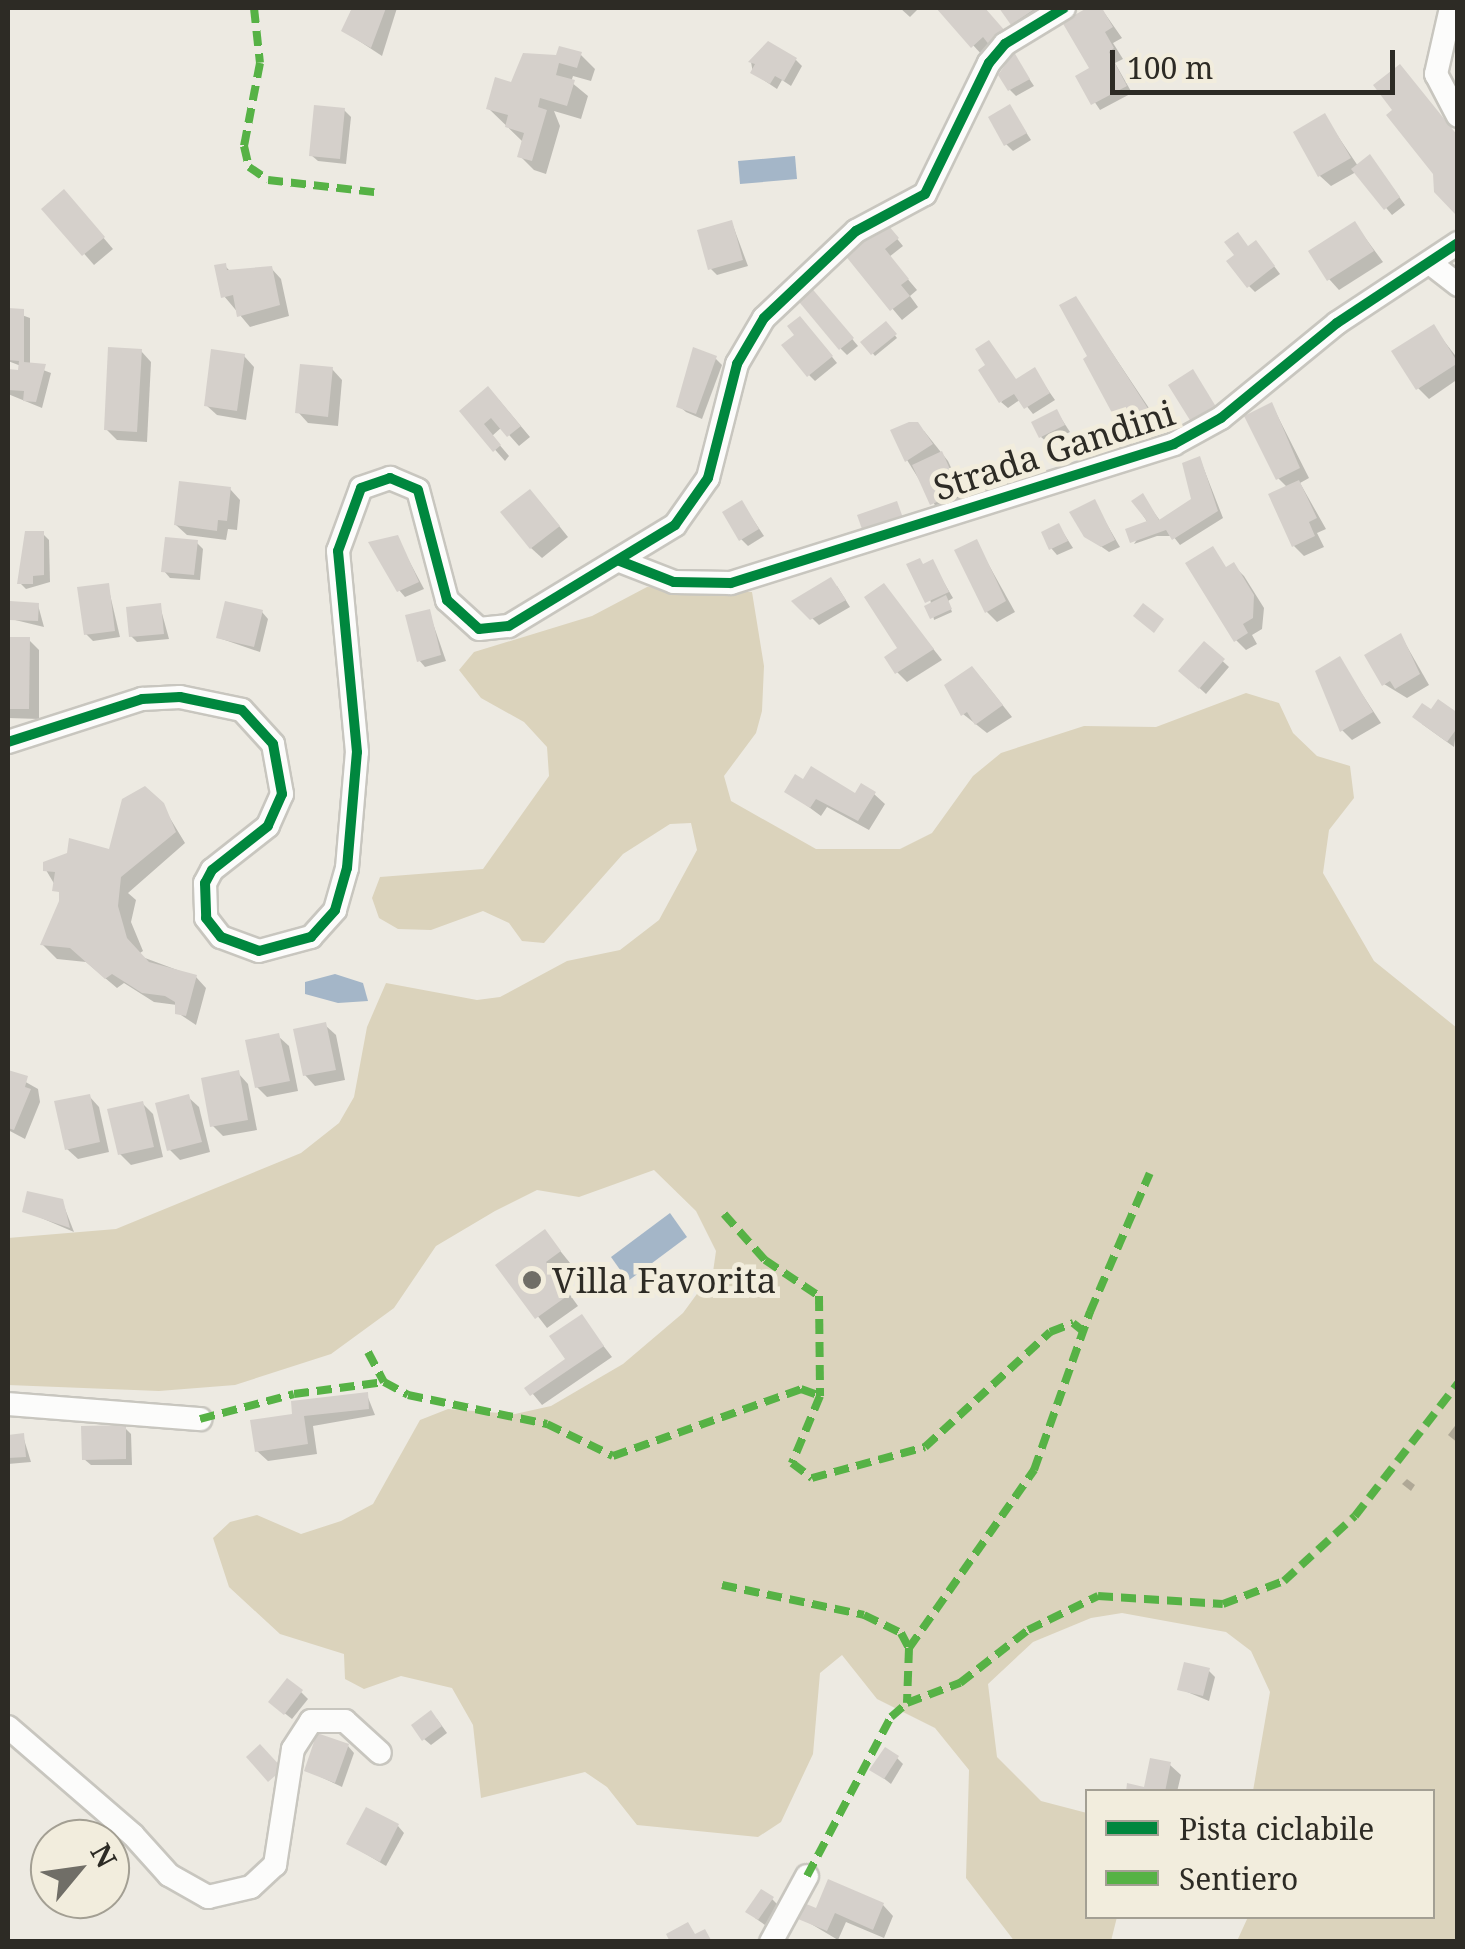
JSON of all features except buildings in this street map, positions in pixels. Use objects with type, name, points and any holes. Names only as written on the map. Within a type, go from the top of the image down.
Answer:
[{"type":"street","points":[[8,742],[142,700],[180,697],[242,710],[273,744],[282,794],[268,826],[212,870],[202,902],[221,937],[241,947],[295,946],[335,910],[347,868],[356,734],[338,552],[361,488],[390,478],[418,490],[430,517],[447,600],[479,629],[508,626],[675,525],[698,500],[721,438],[737,364],[764,318],[856,231],[926,194],[988,63],[1005,44],[1064,8]]},
{"type":"street","points":[[1451,8],[1436,74],[1458,116]]},
{"type":"street","name":"Strada Gandini","points":[[620,560],[674,582],[732,584],[1174,444],[1220,418],[1337,323],[1458,243]]},
{"type":"street","points":[[1430,263],[1458,285]]},
{"type":"street","points":[[8,1404],[200,1419]]},
{"type":"street","points":[[8,1728],[133,1835],[169,1875],[208,1896],[251,1887],[276,1865],[293,1749],[311,1721],[345,1721],[380,1753]]},
{"type":"street","points":[[771,1942],[807,1876]]},
{"type":"shaded area","points":[[647,587],[752,592],[764,666],[762,711],[756,733],[724,776],[731,801],[816,849],[900,849],[932,833],[973,776],[1001,753],[1084,726],[1156,727],[1246,693],[1279,703],[1293,733],[1317,756],[1350,766],[1354,798],[1329,830],[1323,873],[1374,961],[1457,1028],[1457,1941],[1237,1941],[1247,1919],[1435,1919],[1435,1789],[1253,1789],[1270,1692],[1251,1651],[1226,1632],[1122,1613],[1091,1618],[1033,1642],[988,1684],[997,1757],[1041,1801],[1085,1812],[1085,1919],[1116,1919],[1111,1941],[1015,1942],[966,1878],[969,1770],[935,1728],[877,1699],[842,1655],[820,1673],[813,1754],[781,1822],[758,1837],[637,1825],[607,1787],[585,1772],[481,1798],[473,1725],[452,1688],[401,1676],[364,1689],[345,1679],[344,1654],[280,1634],[229,1587],[213,1538],[230,1522],[257,1515],[301,1534],[341,1521],[373,1504],[420,1420],[448,1409],[515,1414],[551,1406],[623,1364],[683,1313],[713,1272],[716,1251],[696,1211],[654,1170],[579,1197],[537,1190],[495,1211],[436,1246],[394,1308],[331,1354],[235,1385],[159,1391],[8,1385],[8,1238],[116,1229],[301,1153],[339,1123],[354,1097],[367,1027],[386,983],[477,1000],[500,997],[567,961],[620,950],[659,920],[697,850],[691,823],[670,824],[623,854],[544,943],[522,941],[509,923],[483,911],[431,930],[398,929],[379,918],[372,898],[380,877],[483,869],[549,776],[547,747],[524,722],[481,698],[459,670],[474,652],[592,616]]},
{"type":"water","points":[[795,156],[797,179],[740,184],[738,161]]},
{"type":"water","points":[[335,974],[363,983],[368,1001],[338,1003],[305,994],[305,982]]},
{"type":"water","points":[[670,1213],[687,1237],[628,1281],[611,1257]]},
{"type":"marked path","points":[[254,8],[260,63],[244,146],[249,167],[268,180],[374,192]]},
{"type":"marked path","points":[[909,1648],[1034,1470],[1090,1312],[1150,1173]]},
{"type":"marked path","points":[[724,1214],[765,1260],[819,1296],[820,1396]]},
{"type":"marked path","points":[[368,1352],[384,1382],[408,1395],[547,1424],[613,1456],[801,1389],[820,1396],[792,1463],[812,1478],[925,1447],[1050,1332],[1073,1323],[1083,1331]]},
{"type":"marked path","points":[[200,1419],[294,1394],[384,1382]]},
{"type":"marked path","points":[[807,1876],[891,1717],[907,1703],[960,1683],[1028,1630],[1098,1596],[1223,1604],[1284,1581],[1355,1516],[1458,1383]]},
{"type":"marked path","points":[[722,1585],[864,1615],[901,1633],[909,1648],[907,1703]]},
{"type":"cycle path","points":[[8,742],[142,699],[180,697],[242,710],[273,744],[282,794],[268,826],[212,870],[205,883],[206,918],[221,937],[259,951],[311,937],[335,910],[347,868],[357,752],[338,551],[361,488],[390,478],[418,490],[447,600],[479,629],[509,626],[675,525],[708,478],[737,364],[764,318],[856,231],[925,194],[989,63],[1005,44],[1064,8]]},
{"type":"cycle path","points":[[620,561],[674,582],[731,583],[1174,444],[1221,418],[1337,323],[1458,243]]},
{"type":"place","name":"Villa Favorita","points":[[532,1280]]}]
